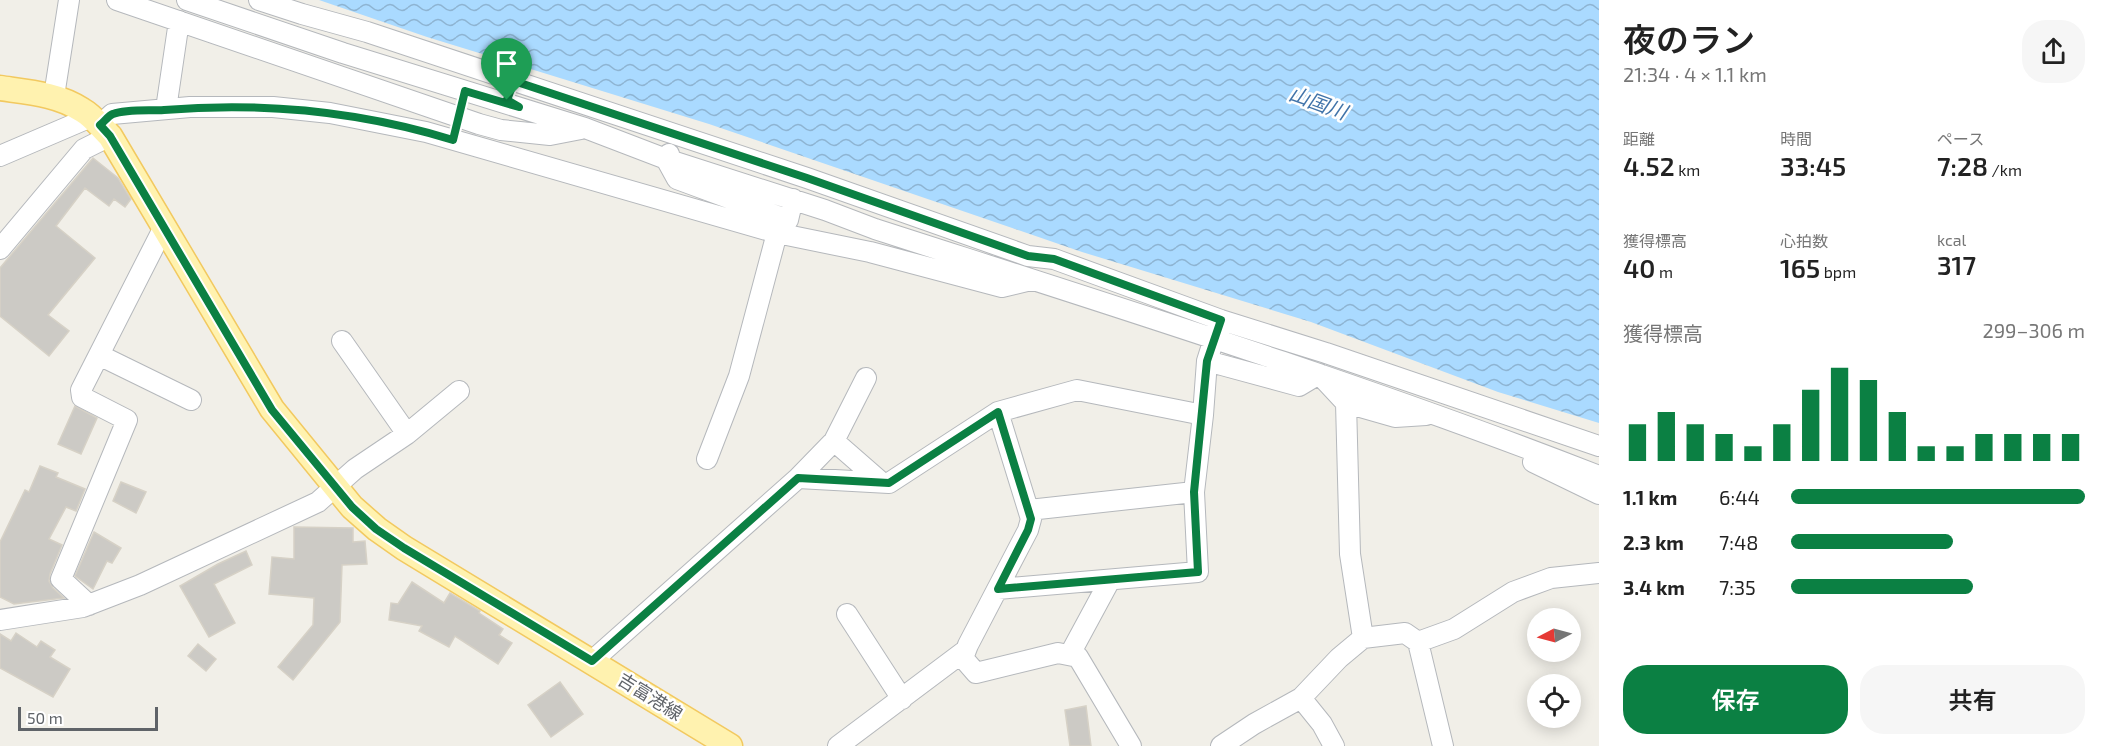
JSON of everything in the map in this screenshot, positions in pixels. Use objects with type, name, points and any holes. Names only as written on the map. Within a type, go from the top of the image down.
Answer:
[{"type":"main road","name":"吉富港線","points":[[0,88],[54,96],[71,103],[100,126],[164,227],[272,410],[334,487],[376,529],[730,746]]},
{"type":"street","points":[[54,96],[69,0]]},
{"type":"street","points":[[117,0],[501,130],[550,135],[585,128]]},
{"type":"street","points":[[187,0],[465,91],[513,104],[666,159],[802,190],[1028,256],[1054,259],[1221,320],[1326,353],[1599,446]]},
{"type":"street","points":[[259,0],[367,32],[684,138],[802,190],[825,210],[1319,374],[1435,414],[1599,476]]},
{"type":"street","points":[[296,36],[302,14]]},
{"type":"street","points":[[166,109],[179,21]]},
{"type":"street","points":[[367,32],[384,45],[494,89],[513,104]]},
{"type":"street","points":[[339,76],[343,52]]},
{"type":"street","points":[[513,104],[514,81]]},
{"type":"street","points":[[453,140],[465,91]]},
{"type":"street","points":[[0,249],[112,114],[232,106],[273,107],[318,111],[386,123],[1002,287],[1062,275],[1160,297]]},
{"type":"street","points":[[0,156],[100,126]]},
{"type":"street","points":[[666,159],[684,138]]},
{"type":"street","points":[[666,159],[677,179],[782,227]]},
{"type":"street","points":[[707,459],[739,376],[782,227],[802,190]]},
{"type":"street","points":[[89,605],[61,579],[127,420],[82,397],[81,390],[164,227]]},
{"type":"street","points":[[998,589],[1198,572],[1194,492],[1207,361],[1221,320]]},
{"type":"street","points":[[342,341],[406,434]]},
{"type":"street","points":[[1207,361],[1299,386],[1319,374],[1326,353]]},
{"type":"street","points":[[99,355],[191,400]]},
{"type":"street","points":[[1319,374],[1346,403],[1395,417],[1435,414]]},
{"type":"street","points":[[592,661],[798,478],[834,441],[866,378]]},
{"type":"street","points":[[798,478],[889,483],[998,412],[1077,390],[1203,415]]},
{"type":"street","points":[[0,620],[89,605],[140,585],[318,502],[355,469],[406,434],[459,391]]},
{"type":"street","points":[[1346,403],[1350,554],[1363,638]]},
{"type":"street","points":[[998,412],[1031,519],[1028,530],[963,658],[976,673],[1058,653],[1078,657],[1131,746]]},
{"type":"street","points":[[834,441],[881,482]]},
{"type":"street","points":[[1509,441],[1521,456],[1599,494]]},
{"type":"street","points":[[1029,510],[1194,492]]},
{"type":"street","points":[[1418,642],[1454,629],[1513,592],[1551,578],[1599,573]]},
{"type":"street","points":[[1070,654],[1110,580]]},
{"type":"street","points":[[847,614],[902,699]]},
{"type":"street","points":[[1221,746],[1254,724],[1301,698],[1339,658],[1363,638],[1404,633],[1418,642],[1443,746]]},
{"type":"street","points":[[838,746],[966,650]]},
{"type":"street","points":[[1301,698],[1322,724],[1334,746]]},
{"type":"water","name":"山国川","points":[[319,0],[1599,0],[1599,423],[1498,392],[1311,322],[1082,252],[709,124],[427,37]]},
{"type":"building","points":[[93,158],[118,178],[131,199],[125,207],[114,199],[109,206],[85,188],[56,226],[95,258],[48,315],[69,331],[49,356],[0,316],[0,268]]},
{"type":"building","points":[[75,406],[97,418],[81,454],[58,444]]},
{"type":"building","points":[[40,466],[58,473],[56,477],[85,489],[76,511],[66,507],[49,539],[62,545],[49,581],[64,598],[14,604],[0,597],[0,542],[25,490],[29,492]]},
{"type":"building","points":[[121,482],[146,492],[136,513],[113,501]]},
{"type":"building","points":[[294,527],[353,528],[353,542],[365,541],[367,564],[342,565],[340,622],[293,680],[278,667],[313,625],[314,598],[269,594],[272,557],[294,559]]},
{"type":"building","points":[[94,532],[121,548],[112,563],[107,561],[93,589],[75,576]]},
{"type":"building","points":[[246,551],[252,565],[214,584],[235,623],[209,637],[180,586]]},
{"type":"building","points":[[412,582],[444,603],[450,593],[480,611],[479,613],[503,629],[499,635],[512,643],[498,664],[455,636],[449,647],[419,631],[422,626],[389,620],[391,603],[398,604]]},
{"type":"building","points":[[16,633],[37,647],[41,641],[55,650],[50,657],[70,669],[53,697],[0,668],[0,634],[11,641]]},
{"type":"building","points":[[198,644],[216,659],[206,671],[188,656]]},
{"type":"building","points":[[560,682],[583,714],[551,737],[528,705]]},
{"type":"building","points":[[1086,706],[1091,746],[1070,746],[1065,710]]},
{"type":"route","points":[[514,81],[807,178],[1028,256],[1054,259],[1221,320],[1207,361],[1194,492],[1198,572],[998,589],[1028,530],[1031,519],[998,412],[889,483],[798,478],[592,661],[431,565],[376,529],[334,487],[272,410],[110,136],[100,125],[112,114],[190,107],[273,107],[376,121],[453,140],[465,91],[519,107],[507,100],[514,81]]}]
